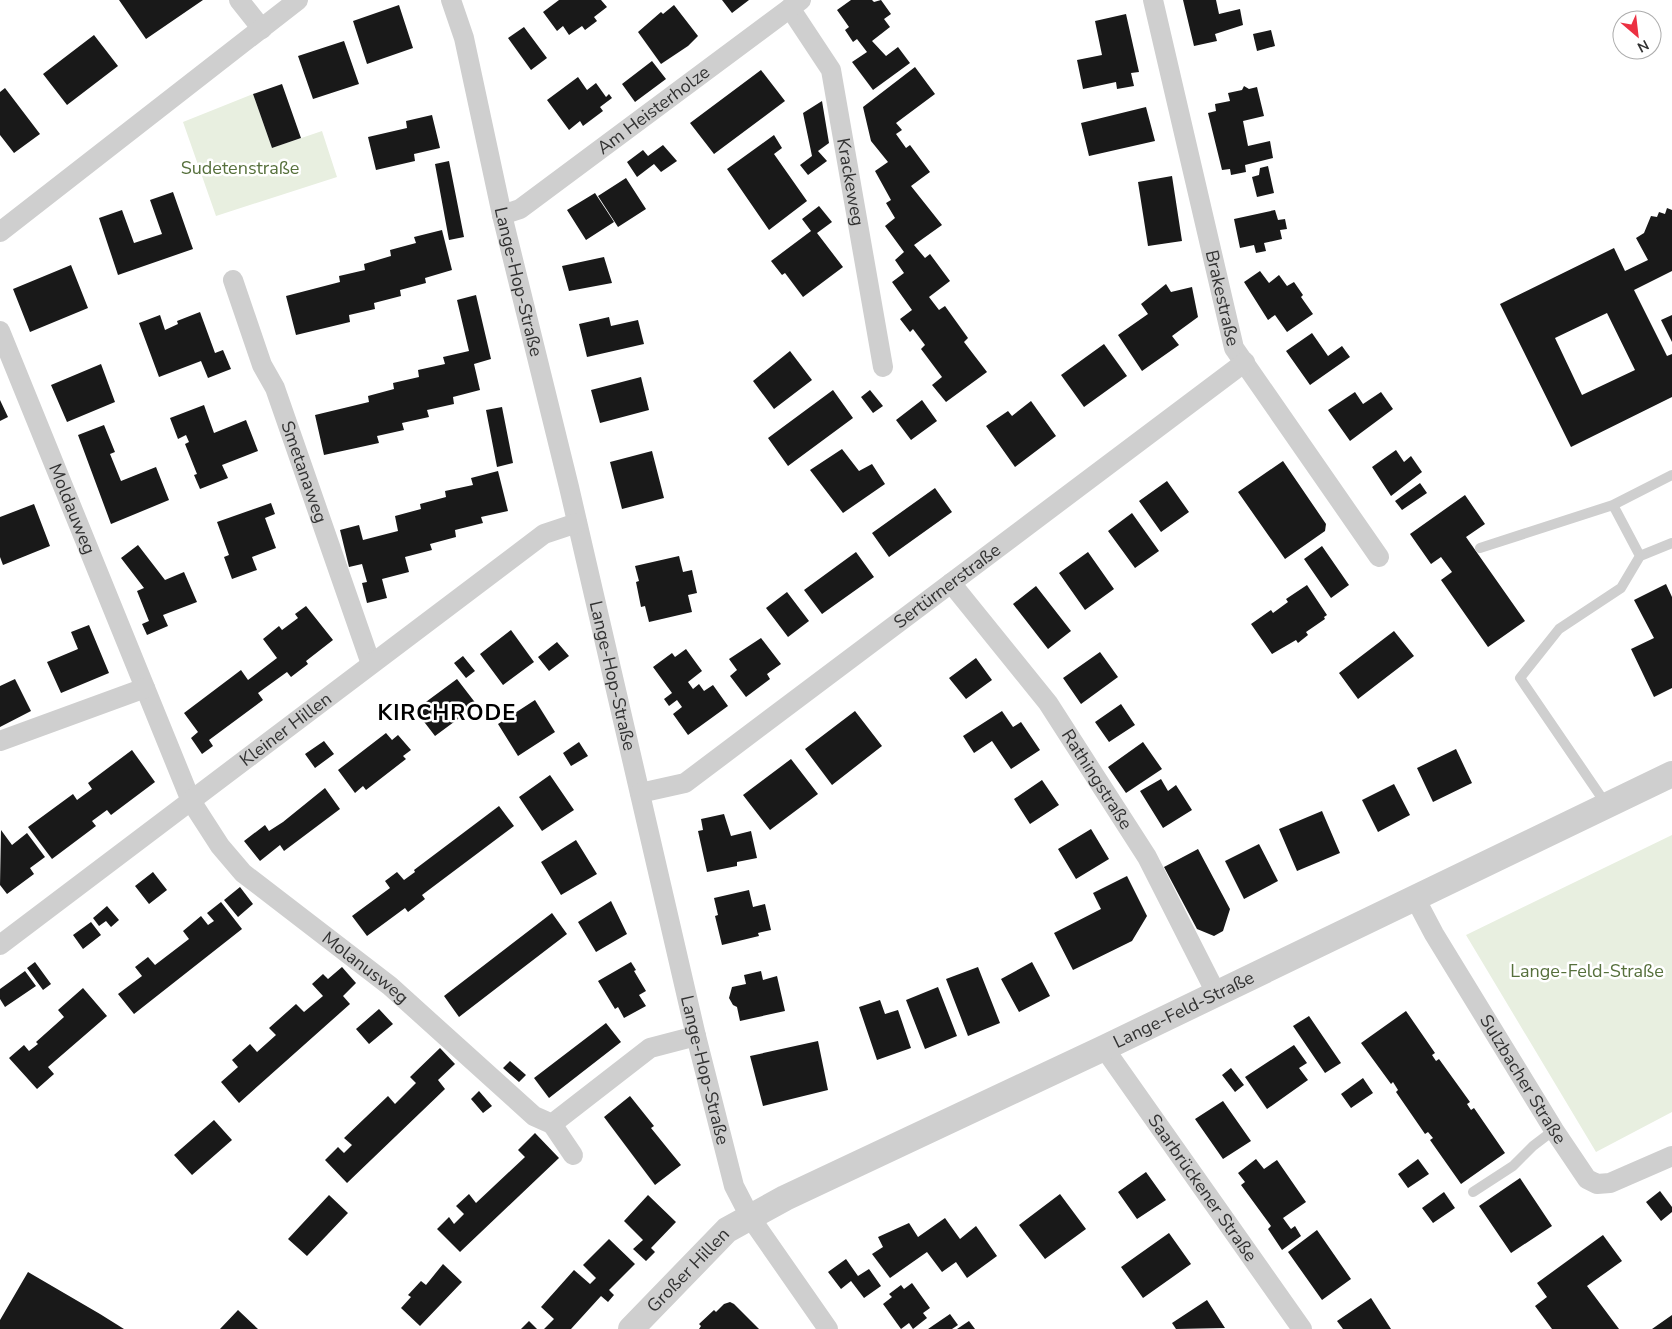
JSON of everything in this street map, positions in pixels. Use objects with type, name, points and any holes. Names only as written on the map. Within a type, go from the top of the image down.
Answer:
[{"type":"street","points":[[239,0],[262,29]]},
{"type":"street","points":[[0,232],[298,0]]},
{"type":"street","name":"Lange-Hop-Straße","points":[[451,0],[464,38],[502,214],[577,523],[696,1036],[734,1186],[750,1217],[828,1329]]},
{"type":"street","name":"Brakestraße","points":[[1153,0],[1234,348],[1379,557]]},
{"type":"street","name":"Am Heisterholze","points":[[502,214],[520,209],[796,4]]},
{"type":"street","name":"Krackeweg","points":[[796,4],[831,70],[883,367]]},
{"type":"street","name":"Smetanaweg","points":[[233,280],[262,365],[274,388],[371,664]]},
{"type":"street","name":"Moldauweg","points":[[0,332],[191,801]]},
{"type":"street","name":"Sertürnerstraße","points":[[640,793],[685,783],[1245,362]]},
{"type":"street","name":"Kleiner Hillen","points":[[0,945],[544,534],[577,523]]},
{"type":"street","name":"Rathingstraße","points":[[951,583],[1048,703],[1074,743],[1147,857],[1216,993]]},
{"type":"street","points":[[0,741],[145,688]]},
{"type":"street","name":"Lange-Feld-Straße","points":[[750,1217],[785,1198],[1104,1048],[1672,774]]},
{"type":"street","name":"Molanusweg","points":[[191,801],[220,846],[243,873],[390,986],[534,1116],[552,1124],[573,1155]]},
{"type":"street","name":"Sulzbacher Straße","points":[[1415,898],[1434,934],[1554,1130],[1587,1179],[1597,1184],[1610,1183],[1672,1156]]},
{"type":"street","points":[[552,1124],[650,1048],[696,1036]]},
{"type":"street","name":"Saarbrückener Straße","points":[[1104,1048],[1302,1329]]},
{"type":"street","name":"Großer Hillen","points":[[631,1329],[727,1230],[750,1217]]},
{"type":"lane","points":[[1480,548],[1613,505],[1672,475]]},
{"type":"lane","points":[[1613,505],[1640,556]]},
{"type":"lane","points":[[1606,806],[1520,678],[1559,629],[1620,588],[1640,556],[1672,543]]},
{"type":"lane","points":[[1473,1192],[1513,1166],[1533,1146],[1554,1130]]},
{"type":"green space","name":"Sudetenstraße","points":[[253,94],[272,148],[322,131],[337,177],[216,216],[183,122]]},
{"type":"green space","name":"Lange-Feld-Straße","points":[[1672,835],[1672,1112],[1596,1152],[1466,935]]},
{"type":"building","points":[[119,0],[203,0],[146,39]]},
{"type":"building","points":[[559,0],[601,0],[607,7],[594,17],[597,21],[585,30],[582,26],[569,35],[563,26],[557,31],[543,12]]},
{"type":"building","points":[[722,0],[749,0],[732,13]]},
{"type":"building","points":[[851,0],[872,0],[874,2],[881,0],[891,14],[884,19],[890,27],[872,41],[886,56],[898,47],[910,63],[873,90],[852,62],[867,52],[857,39],[853,42],[845,30],[849,27],[837,10]]},
{"type":"building","points":[[1183,0],[1216,0],[1219,14],[1240,9],[1243,25],[1215,34],[1217,41],[1194,46]]},
{"type":"building","points":[[399,5],[413,48],[367,64],[353,21]]},
{"type":"building","points":[[674,5],[698,36],[688,46],[661,64],[638,32],[661,12],[663,14]]},
{"type":"building","points":[[1126,14],[1139,72],[1131,73],[1134,86],[1117,89],[1116,82],[1083,89],[1077,60],[1102,55],[1095,21]]},
{"type":"building","points":[[524,27],[547,58],[531,70],[508,38]]},
{"type":"building","points":[[1271,30],[1275,46],[1257,51],[1253,34]]},
{"type":"building","points":[[94,35],[118,66],[67,105],[43,74]]},
{"type":"building","points":[[344,41],[359,84],[313,99],[298,56]]},
{"type":"building","points":[[652,61],[666,79],[635,102],[622,84]]},
{"type":"building","points":[[915,67],[935,94],[896,123],[902,130],[896,134],[906,148],[910,145],[930,172],[911,186],[942,225],[914,245],[925,258],[930,254],[950,281],[929,297],[939,310],[945,306],[968,338],[964,342],[987,372],[946,402],[932,385],[942,377],[921,349],[925,345],[913,329],[910,332],[900,319],[912,310],[892,282],[904,273],[895,260],[904,252],[885,226],[895,218],[886,203],[891,200],[875,171],[888,162],[871,141],[863,107]]},
{"type":"building","points":[[761,70],[785,101],[714,154],[690,123]]},
{"type":"building","points":[[578,77],[587,90],[596,83],[606,97],[609,94],[612,98],[600,107],[603,111],[583,126],[580,121],[569,130],[547,100]]},
{"type":"building","points":[[282,84],[301,138],[272,148],[253,94]]},
{"type":"building","points":[[1244,86],[1249,89],[1257,87],[1264,116],[1243,121],[1248,146],[1270,141],[1273,158],[1245,165],[1246,172],[1231,175],[1230,169],[1222,170],[1208,113],[1216,111],[1215,104],[1230,101],[1228,93],[1242,90]]},
{"type":"building","points":[[5,88],[40,134],[14,153],[0,135],[0,92]]},
{"type":"building","points":[[822,101],[829,143],[818,151],[827,161],[808,175],[800,165],[812,156],[803,113]]},
{"type":"building","points":[[1146,107],[1155,141],[1089,156],[1081,123]]},
{"type":"building","points":[[432,115],[440,148],[414,154],[415,161],[376,170],[368,137],[407,128],[406,121]]},
{"type":"building","points":[[774,135],[782,148],[774,154],[807,201],[769,230],[727,169]]},
{"type":"building","points":[[663,145],[677,161],[661,172],[654,164],[637,177],[627,162],[643,150],[648,156]]},
{"type":"building","points":[[449,161],[464,237],[449,240],[435,164]]},
{"type":"building","points":[[1268,166],[1274,193],[1257,197],[1252,177],[1259,175],[1260,168]]},
{"type":"building","points":[[1172,176],[1182,241],[1148,246],[1138,182]]},
{"type":"building","points":[[626,178],[646,209],[618,227],[598,196]]},
{"type":"building","points":[[173,192],[193,249],[118,275],[99,218],[122,210],[134,243],[162,234],[150,200]]},
{"type":"building","points":[[595,193],[614,222],[586,240],[567,210]]},
{"type":"building","points":[[819,206],[832,222],[817,233],[843,267],[803,297],[785,273],[782,275],[771,261],[811,231],[802,219]]},
{"type":"building","points":[[1667,208],[1672,210],[1672,271],[1634,290],[1667,356],[1672,354],[1672,397],[1571,447],[1500,304],[1614,248],[1625,271],[1648,260],[1636,238],[1644,233],[1651,216],[1657,217],[1659,212],[1665,214]],"holes":[[[1607,313],[1635,370],[1582,395],[1555,338]]]},
{"type":"building","points":[[1275,210],[1278,220],[1285,219],[1287,229],[1280,230],[1282,239],[1264,243],[1266,251],[1256,253],[1254,245],[1240,248],[1234,219]]},
{"type":"building","points":[[442,230],[452,270],[425,278],[426,283],[400,290],[401,296],[374,303],[375,309],[349,315],[350,322],[296,335],[286,296],[340,282],[339,276],[365,270],[364,264],[391,256],[390,250],[416,243],[414,237]]},
{"type":"building","points":[[604,257],[612,283],[569,291],[562,266]]},
{"type":"building","points":[[71,265],[88,308],[30,332],[13,289]]},
{"type":"building","points":[[1260,271],[1269,283],[1279,275],[1287,286],[1294,282],[1303,295],[1301,297],[1313,314],[1287,332],[1275,315],[1268,320],[1244,282]]},
{"type":"building","points":[[1166,284],[1171,292],[1192,287],[1198,317],[1172,336],[1179,345],[1142,371],[1118,335],[1148,314],[1141,304]]},
{"type":"building","points":[[476,295],[491,359],[474,364],[480,390],[453,397],[454,404],[427,410],[429,417],[402,423],[404,430],[377,436],[379,443],[324,455],[315,415],[369,402],[368,396],[394,389],[393,383],[419,377],[418,370],[445,364],[443,357],[469,351],[457,300]]},
{"type":"building","points":[[200,312],[215,353],[223,350],[231,369],[208,378],[201,361],[159,377],[139,323],[160,315],[165,330],[178,324],[177,321]]},
{"type":"building","points":[[1672,315],[1672,342],[1661,320]]},
{"type":"building","points":[[609,317],[611,326],[638,320],[644,344],[587,357],[579,324]]},
{"type":"building","points":[[1312,333],[1328,356],[1342,346],[1350,357],[1310,385],[1286,351]]},
{"type":"building","points":[[1104,344],[1127,376],[1084,407],[1061,375]]},
{"type":"building","points":[[790,351],[812,380],[774,409],[753,381]]},
{"type":"building","points":[[101,364],[115,402],[67,422],[51,385]]},
{"type":"building","points":[[641,377],[649,410],[600,423],[591,390]]},
{"type":"building","points":[[833,390],[853,418],[788,466],[768,438]]},
{"type":"building","points":[[870,390],[883,406],[873,413],[861,397]]},
{"type":"building","points":[[1355,392],[1363,404],[1381,392],[1393,409],[1350,441],[1328,410]]},
{"type":"building","points":[[0,400],[8,417],[0,421]]},
{"type":"building","points":[[922,400],[937,421],[911,440],[896,420]]},
{"type":"building","points":[[1031,401],[1056,436],[1015,467],[986,426],[1008,411],[1012,416]]},
{"type":"building","points":[[204,405],[214,433],[246,420],[258,451],[222,465],[228,478],[200,489],[194,475],[197,474],[185,444],[189,442],[186,435],[178,439],[170,418]]},
{"type":"building","points":[[502,407],[513,463],[497,467],[486,410]]},
{"type":"building","points":[[104,425],[115,452],[110,454],[121,481],[156,467],[169,500],[111,524],[78,435]]},
{"type":"building","points":[[842,449],[859,471],[872,464],[885,484],[843,513],[810,470]]},
{"type":"building","points":[[1396,450],[1404,462],[1411,456],[1422,472],[1391,496],[1372,467]]},
{"type":"building","points":[[652,451],[664,498],[622,509],[610,462]]},
{"type":"building","points":[[1283,461],[1326,524],[1325,531],[1285,559],[1238,492]]},
{"type":"building","points":[[498,471],[508,511],[481,517],[483,523],[455,530],[456,537],[430,544],[432,550],[405,557],[409,572],[382,579],[387,598],[367,603],[362,583],[367,582],[362,564],[349,567],[340,530],[359,525],[363,540],[398,531],[395,516],[421,509],[420,504],[446,497],[445,491],[473,485],[471,478]]},
{"type":"building","points":[[1167,481],[1189,512],[1161,532],[1139,501]]},
{"type":"building","points":[[1420,483],[1427,493],[1402,510],[1395,501]]},
{"type":"building","points":[[935,488],[952,512],[889,557],[872,533]]},
{"type":"building","points":[[1465,495],[1485,524],[1466,537],[1525,621],[1488,647],[1441,580],[1452,572],[1441,557],[1431,564],[1410,534]]},
{"type":"building","points":[[271,503],[275,514],[265,518],[276,548],[252,557],[257,570],[232,579],[224,557],[229,555],[217,522]]},
{"type":"building","points":[[34,504],[50,546],[3,565],[0,557],[0,517]]},
{"type":"building","points":[[1132,513],[1159,551],[1135,568],[1108,531]]},
{"type":"building","points":[[138,545],[165,580],[184,572],[197,602],[163,615],[168,626],[147,635],[142,624],[149,621],[137,591],[144,588],[121,558]]},
{"type":"building","points":[[1322,546],[1349,585],[1331,598],[1304,559]]},
{"type":"building","points":[[856,552],[874,577],[822,614],[804,590]]},
{"type":"building","points":[[1088,552],[1114,589],[1085,610],[1059,573]]},
{"type":"building","points":[[679,556],[683,572],[692,570],[697,593],[688,595],[692,612],[649,622],[645,606],[641,607],[636,582],[639,581],[635,566]]},
{"type":"building","points":[[1666,584],[1672,597],[1672,688],[1654,697],[1631,649],[1654,638],[1634,600]]},
{"type":"building","points":[[1307,585],[1327,615],[1324,617],[1325,619],[1306,632],[1308,635],[1298,643],[1296,640],[1272,654],[1251,624],[1271,610],[1273,613],[1288,602],[1286,599]]},
{"type":"building","points":[[1036,586],[1071,631],[1048,649],[1013,604]]},
{"type":"building","points":[[787,592],[809,621],[788,637],[766,608]]},
{"type":"building","points":[[306,606],[333,640],[306,661],[308,664],[291,677],[287,672],[258,693],[263,700],[209,740],[213,746],[202,754],[191,738],[198,732],[184,713],[241,670],[248,680],[277,658],[263,639],[279,626],[282,630],[298,618],[295,614]]},
{"type":"building","points":[[89,625],[109,673],[61,693],[47,662],[78,649],[71,632]]},
{"type":"building","points":[[511,630],[534,662],[503,685],[480,654]]},
{"type":"building","points":[[1394,631],[1414,656],[1358,699],[1339,673]]},
{"type":"building","points":[[761,638],[781,664],[767,674],[770,679],[746,697],[730,676],[737,670],[729,659]]},
{"type":"building","points":[[557,642],[569,656],[549,671],[538,657]]},
{"type":"building","points":[[686,649],[702,671],[688,682],[693,689],[699,684],[704,691],[713,685],[728,706],[688,735],[673,714],[682,707],[677,700],[669,706],[664,699],[672,693],[653,667],[672,653],[675,657]]},
{"type":"building","points":[[1100,652],[1118,677],[1081,704],[1063,678]]},
{"type":"building","points":[[463,656],[475,671],[466,678],[454,663]]},
{"type":"building","points":[[976,658],[992,680],[966,699],[949,678]]},
{"type":"building","points":[[15,679],[31,711],[0,727],[0,686]]},
{"type":"building","points":[[457,679],[477,705],[435,736],[415,710]]},
{"type":"building","points":[[535,700],[555,732],[518,756],[498,724]]},
{"type":"building","points":[[1121,704],[1135,725],[1109,742],[1095,722]]},
{"type":"building","points":[[855,711],[882,746],[832,785],[805,749]]},
{"type":"building","points":[[1002,711],[1013,727],[1021,722],[1040,750],[1011,769],[992,741],[974,753],[963,736]]},
{"type":"building","points":[[386,733],[392,740],[398,735],[411,750],[403,756],[406,759],[366,790],[363,786],[355,793],[338,770]]},
{"type":"building","points":[[324,741],[334,754],[315,768],[305,754]]},
{"type":"building","points":[[579,742],[588,756],[571,766],[563,753]]},
{"type":"building","points":[[1143,742],[1162,769],[1126,793],[1108,767]]},
{"type":"building","points":[[1456,749],[1472,783],[1433,802],[1417,768]]},
{"type":"building","points":[[132,750],[155,782],[111,815],[107,810],[92,821],[96,826],[52,859],[28,827],[73,794],[77,800],[92,789],[88,783]]},
{"type":"building","points":[[791,759],[818,794],[770,830],[743,795]]},
{"type":"building","points":[[550,775],[574,810],[542,831],[519,797]]},
{"type":"building","points":[[1161,779],[1168,791],[1176,785],[1192,810],[1163,828],[1140,791]]},
{"type":"building","points":[[1042,780],[1059,805],[1030,824],[1014,799]]},
{"type":"building","points":[[1394,784],[1410,815],[1378,832],[1362,800]]},
{"type":"building","points":[[325,788],[340,809],[284,851],[280,845],[260,861],[244,841],[265,825],[269,831],[283,822]]},
{"type":"building","points":[[499,806],[514,826],[422,895],[425,899],[408,912],[405,908],[367,936],[352,916],[390,888],[385,881],[397,872],[404,880],[415,872],[414,870]]},
{"type":"building","points":[[1322,811],[1340,853],[1297,871],[1279,829]]},
{"type":"building","points":[[724,814],[731,836],[751,831],[757,858],[737,862],[737,866],[707,872],[698,831],[703,830],[701,819]]},
{"type":"building","points":[[1091,829],[1109,859],[1076,879],[1058,849]]},
{"type":"building","points":[[1,830],[12,845],[27,833],[45,857],[30,868],[34,874],[7,894],[0,885]]},
{"type":"building","points":[[576,840],[597,874],[561,895],[541,862]]},
{"type":"building","points":[[1259,844],[1278,881],[1244,899],[1225,861]]},
{"type":"building","points":[[1198,849],[1230,909],[1223,931],[1214,936],[1197,929],[1164,867]]},
{"type":"building","points":[[153,872],[167,890],[149,904],[135,886]]},
{"type":"building","points":[[1127,876],[1147,916],[1132,941],[1073,970],[1054,933],[1101,909],[1093,893]]},
{"type":"building","points":[[240,887],[253,904],[238,917],[224,900]]},
{"type":"building","points":[[749,890],[753,907],[765,904],[771,930],[758,933],[759,936],[722,945],[715,916],[718,915],[714,898]]},
{"type":"building","points":[[611,901],[627,934],[596,952],[578,922]]},
{"type":"building","points":[[221,902],[242,929],[134,1014],[118,994],[142,976],[135,967],[148,957],[155,965],[189,939],[183,931],[201,916],[208,925],[214,921],[207,913]]},
{"type":"building","points":[[107,906],[119,920],[111,927],[106,921],[99,926],[93,918]]},
{"type":"building","points":[[552,913],[567,934],[459,1017],[444,996]]},
{"type":"building","points":[[91,922],[101,935],[83,949],[73,935]]},
{"type":"building","points":[[35,962],[51,984],[43,990],[27,968]]},
{"type":"building","points":[[631,962],[646,991],[639,995],[646,1006],[624,1018],[618,1007],[615,1009],[598,981]]},
{"type":"building","points":[[1032,962],[1050,996],[1019,1012],[1001,979]]},
{"type":"building","points":[[342,967],[356,983],[343,996],[350,1004],[239,1103],[221,1082],[238,1067],[232,1060],[250,1044],[257,1052],[276,1035],[269,1028],[296,1004],[304,1012],[323,996],[312,984],[323,974],[328,979]]},
{"type":"building","points":[[978,967],[1000,1023],[968,1036],[946,979]]},
{"type":"building","points":[[25,971],[36,986],[5,1007],[0,999],[0,989]]},
{"type":"building","points":[[761,971],[763,980],[777,976],[785,1011],[740,1021],[737,1007],[733,1005],[729,998],[732,987],[746,984],[744,975]]},
{"type":"building","points":[[938,987],[957,1036],[925,1049],[906,1000]]},
{"type":"building","points":[[83,988],[107,1016],[48,1067],[54,1074],[37,1089],[9,1058],[24,1045],[29,1051],[38,1044],[36,1042],[64,1017],[58,1010]]},
{"type":"building","points":[[880,1000],[885,1014],[898,1010],[911,1048],[877,1060],[859,1007]]},
{"type":"building","points":[[379,1009],[393,1024],[369,1044],[356,1029]]},
{"type":"building","points":[[1406,1011],[1435,1053],[1432,1055],[1436,1061],[1439,1059],[1470,1102],[1467,1104],[1471,1110],[1474,1108],[1505,1153],[1461,1184],[1430,1140],[1433,1138],[1428,1132],[1425,1134],[1396,1092],[1398,1090],[1393,1082],[1391,1084],[1361,1043]]},
{"type":"building","points":[[1309,1016],[1341,1063],[1325,1073],[1293,1026]]},
{"type":"building","points":[[606,1023],[621,1042],[549,1098],[534,1078]]},
{"type":"building","points":[[818,1041],[828,1090],[763,1106],[750,1056]]},
{"type":"building","points":[[1294,1045],[1307,1063],[1299,1068],[1308,1080],[1267,1109],[1245,1077]]},
{"type":"building","points":[[440,1048],[455,1064],[438,1080],[445,1089],[347,1183],[325,1160],[338,1147],[344,1153],[352,1145],[344,1138],[388,1096],[395,1104],[416,1083],[410,1077]]},
{"type":"building","points":[[510,1061],[526,1075],[519,1082],[503,1068]]},
{"type":"building","points":[[1231,1068],[1244,1085],[1235,1092],[1222,1075]]},
{"type":"building","points":[[1363,1078],[1373,1093],[1351,1108],[1341,1094]]},
{"type":"building","points":[[479,1091],[492,1106],[483,1113],[471,1099]]},
{"type":"building","points":[[630,1096],[654,1126],[651,1128],[681,1165],[655,1185],[604,1117]]},
{"type":"building","points":[[1223,1101],[1251,1141],[1223,1159],[1195,1119]]},
{"type":"building","points":[[214,1120],[232,1140],[192,1175],[174,1155]]},
{"type":"building","points":[[535,1133],[559,1158],[460,1252],[437,1229],[449,1217],[454,1224],[464,1214],[456,1206],[469,1194],[476,1203],[525,1157],[518,1150]]},
{"type":"building","points":[[1256,1159],[1264,1169],[1277,1160],[1306,1202],[1283,1218],[1291,1229],[1295,1226],[1301,1236],[1282,1250],[1268,1229],[1271,1226],[1241,1185],[1245,1182],[1238,1173]]},
{"type":"building","points":[[1418,1159],[1429,1174],[1408,1188],[1398,1174]]},
{"type":"building","points":[[1146,1172],[1166,1200],[1137,1219],[1118,1192]]},
{"type":"building","points":[[1520,1178],[1552,1226],[1511,1253],[1479,1206]]},
{"type":"building","points":[[1660,1191],[1672,1207],[1672,1212],[1661,1221],[1646,1202]]},
{"type":"building","points":[[1444,1192],[1455,1208],[1433,1223],[1422,1208]]},
{"type":"building","points":[[1060,1194],[1086,1229],[1045,1259],[1019,1225]]},
{"type":"building","points":[[329,1195],[348,1213],[307,1256],[288,1239]]},
{"type":"building","points":[[648,1195],[676,1222],[651,1248],[655,1252],[646,1261],[633,1249],[643,1240],[624,1221]]},
{"type":"building","points":[[945,1218],[960,1239],[976,1226],[997,1256],[967,1278],[956,1262],[942,1272],[927,1252],[890,1278],[872,1254],[883,1247],[878,1237],[909,1223],[918,1237]]},
{"type":"building","points":[[1317,1230],[1351,1279],[1322,1300],[1288,1252]]},
{"type":"building","points":[[1169,1233],[1191,1264],[1143,1298],[1121,1267]]},
{"type":"building","points":[[1603,1235],[1622,1261],[1587,1286],[1619,1329],[1552,1329],[1535,1306],[1547,1297],[1537,1283]]},
{"type":"building","points":[[609,1239],[635,1264],[609,1290],[614,1295],[608,1302],[601,1296],[571,1329],[544,1329],[554,1319],[541,1307],[574,1270],[590,1284],[596,1278],[583,1265]]},
{"type":"building","points":[[846,1259],[858,1276],[869,1269],[881,1286],[864,1298],[851,1281],[841,1289],[828,1272]]},
{"type":"building","points":[[443,1264],[462,1282],[420,1326],[401,1308],[411,1297],[408,1295],[421,1281],[426,1285]]},
{"type":"building","points":[[28,1272],[124,1329],[0,1329],[0,1320]]},
{"type":"building","points":[[912,1283],[930,1308],[923,1313],[927,1318],[913,1329],[909,1323],[901,1329],[883,1304],[892,1297],[889,1294],[901,1285],[904,1289]]},
{"type":"building","points":[[1371,1298],[1391,1329],[1343,1329],[1337,1321]]},
{"type":"building","points":[[1207,1300],[1225,1328],[1176,1329],[1172,1323]]},
{"type":"building","points":[[730,1302],[759,1329],[699,1329],[701,1326],[699,1324],[714,1310],[716,1312],[724,1304]]},
{"type":"building","points":[[238,1310],[258,1329],[220,1329]]},
{"type":"building","points":[[950,1314],[958,1325],[952,1329],[928,1329]]},
{"type":"building","points":[[1672,1315],[1672,1329],[1652,1329]]},
{"type":"building","points":[[529,1321],[537,1329],[521,1329]]},
{"type":"building","points":[[969,1321],[975,1329],[957,1329]]},
{"type":"district","name":"KIRCHRODE","points":[[447,713]]}]
